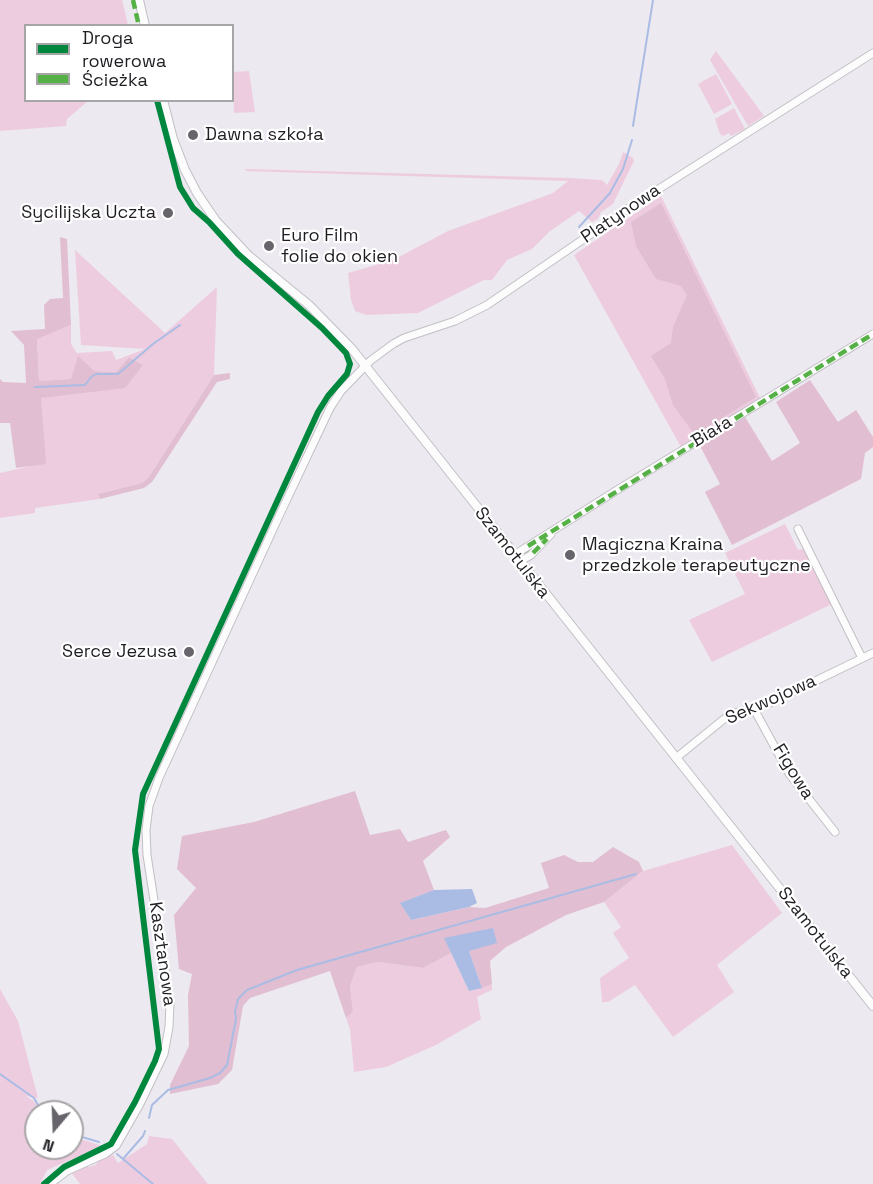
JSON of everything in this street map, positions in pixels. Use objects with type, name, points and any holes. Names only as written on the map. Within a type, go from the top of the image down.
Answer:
[{"type":"street","points":[[139,0],[145,24]]},
{"type":"street","name":"Platynowa","points":[[365,366],[393,344],[455,321],[487,305],[632,206],[873,52]]},
{"type":"street","name":"Szamotulska","points":[[164,102],[184,170],[216,221],[248,255],[324,320],[365,366],[873,1006]]},
{"type":"street","name":"Biała","points":[[517,559],[540,538],[873,334]]},
{"type":"street","name":"Kasztanowa","points":[[50,1184],[67,1170],[105,1154],[116,1146],[160,1063],[168,1035],[170,1003],[146,839],[152,793],[330,408],[345,386],[365,366]]},
{"type":"street","points":[[798,529],[862,658]]},
{"type":"street","name":"Sekwojowa","points":[[676,758],[724,719],[735,713],[754,710],[873,653]]},
{"type":"street","name":"Figowa","points":[[754,710],[790,774],[835,832]]},
{"type":"shaded area","points":[[0,0],[122,0],[128,24],[24,24],[24,102],[87,102],[67,119],[66,126],[0,131]]},
{"type":"shaded area","points":[[716,51],[764,116],[748,126],[710,60]]},
{"type":"shaded area","points":[[249,71],[255,112],[234,113],[234,72]]},
{"type":"shaded area","points":[[716,74],[732,104],[714,114],[698,84]]},
{"type":"shaded area","points":[[734,108],[745,129],[731,136],[729,133],[723,136],[720,134],[715,119]]},
{"type":"shaded area","points":[[623,152],[634,161],[613,204],[601,212],[598,219],[592,222],[579,211],[549,232],[532,249],[507,260],[492,280],[484,280],[418,313],[366,315],[355,311],[351,300],[348,273],[393,260],[448,231],[553,193],[568,181],[246,171],[245,169],[570,178],[602,180],[607,185]]},
{"type":"shaded area","points":[[661,196],[760,398],[681,447],[574,255]]},
{"type":"shaded area","points":[[661,203],[756,397],[695,435],[673,405],[665,379],[651,356],[671,343],[673,327],[687,295],[681,286],[656,279],[636,246],[631,222]]},
{"type":"shaded area","points":[[60,237],[67,239],[71,325],[37,339],[39,381],[71,379],[78,356],[94,371],[116,372],[129,357],[143,365],[125,388],[41,398],[46,464],[16,468],[10,423],[0,423],[0,379],[3,382],[26,383],[24,345],[11,331],[45,329],[44,305],[50,299],[63,298]]},
{"type":"shaded area","points":[[75,250],[165,333],[217,287],[214,375],[149,477],[142,483],[99,494],[100,499],[35,508],[35,513],[0,518],[0,473],[35,465],[41,398],[143,365],[129,357],[116,372],[94,371],[71,379],[39,381],[37,338],[71,325],[71,344],[77,353],[112,351],[116,360],[145,349],[81,345]]},
{"type":"shaded area","points":[[230,373],[230,379],[217,382],[152,482],[144,488],[100,499],[98,494],[142,483],[149,477],[214,375]]},
{"type":"shaded area","points":[[810,380],[838,422],[856,410],[873,437],[873,447],[865,453],[861,479],[732,545],[705,492],[720,484],[700,446],[745,417],[772,461],[800,443],[776,402]]},
{"type":"shaded area","points":[[785,524],[798,550],[804,549],[832,604],[712,662],[689,620],[745,594],[725,553]]},
{"type":"shaded area","points":[[355,791],[370,835],[400,829],[408,842],[446,830],[450,837],[423,861],[434,890],[401,903],[411,920],[469,907],[485,908],[549,888],[541,863],[564,855],[578,862],[593,862],[613,847],[639,862],[643,871],[604,902],[566,915],[506,947],[490,961],[492,984],[482,988],[469,951],[445,938],[451,953],[423,968],[378,962],[357,967],[350,986],[353,1012],[346,1018],[330,971],[250,998],[243,1006],[232,1070],[218,1084],[170,1094],[170,1085],[189,1046],[188,995],[192,974],[179,969],[174,915],[196,888],[177,869],[182,836],[254,822]]},
{"type":"shaded area","points":[[732,845],[782,913],[717,965],[734,992],[673,1037],[635,985],[608,1002],[602,1002],[600,978],[629,958],[613,933],[621,927],[604,902],[643,871]]},
{"type":"shaded area","points":[[451,953],[469,991],[492,984],[492,990],[477,997],[481,1019],[436,1045],[386,1067],[354,1072],[350,1029],[346,1018],[353,1012],[350,986],[357,967],[378,962],[423,968]]},
{"type":"shaded area","points":[[0,989],[18,1021],[38,1098],[26,1096],[32,1100],[24,1100],[24,1160],[70,1160],[47,1170],[40,1184],[0,1184]]},
{"type":"shaded area","points":[[149,1136],[172,1139],[208,1184],[80,1184],[71,1172],[96,1165],[98,1161],[113,1155],[118,1163],[147,1144]]},
{"type":"shaded area","points":[[84,1140],[102,1146],[84,1154]]},
{"type":"water","points":[[472,889],[477,903],[469,907],[411,920],[400,903],[434,890]]},
{"type":"water","points":[[493,928],[497,943],[469,951],[482,988],[469,991],[444,938]]},
{"type":"waterway","points":[[633,126],[653,0]]},
{"type":"waterway","points":[[579,227],[610,193],[623,169],[632,140]]},
{"type":"waterway","points":[[35,387],[85,385],[96,374],[118,374],[153,344],[180,325]]},
{"type":"waterway","points":[[149,1118],[152,1105],[168,1090],[210,1078],[220,1073],[227,1065],[238,999],[247,990],[297,970],[636,874]]},
{"type":"waterway","points":[[0,1074],[35,1100]]},
{"type":"waterway","points":[[123,1159],[145,1131]]},
{"type":"waterway","points":[[84,1138],[99,1142]]},
{"type":"waterway","points":[[117,1154],[153,1184]]},
{"type":"marked path","points":[[133,0],[139,24]]},
{"type":"marked path","points":[[528,546],[873,334]]},
{"type":"marked path","points":[[533,553],[547,539]]},
{"type":"cycle path","points":[[44,1184],[64,1167],[111,1144],[155,1061],[159,1049],[135,850],[143,794],[318,412],[347,374],[350,364],[346,353],[322,328],[238,254],[193,208],[180,187],[158,102]]},
{"type":"place","name":"Dawna szkoła","points":[[193,135]]},
{"type":"place","name":"Sycilijska Uczta","points":[[168,213]]},
{"type":"place","name":"Euro Film folie do okien","points":[[269,246]]},
{"type":"place","name":"Magiczna Kraina przedzkole terapeutyczne","points":[[570,555]]},
{"type":"place","name":"Serce Jezusa","points":[[189,652]]}]
